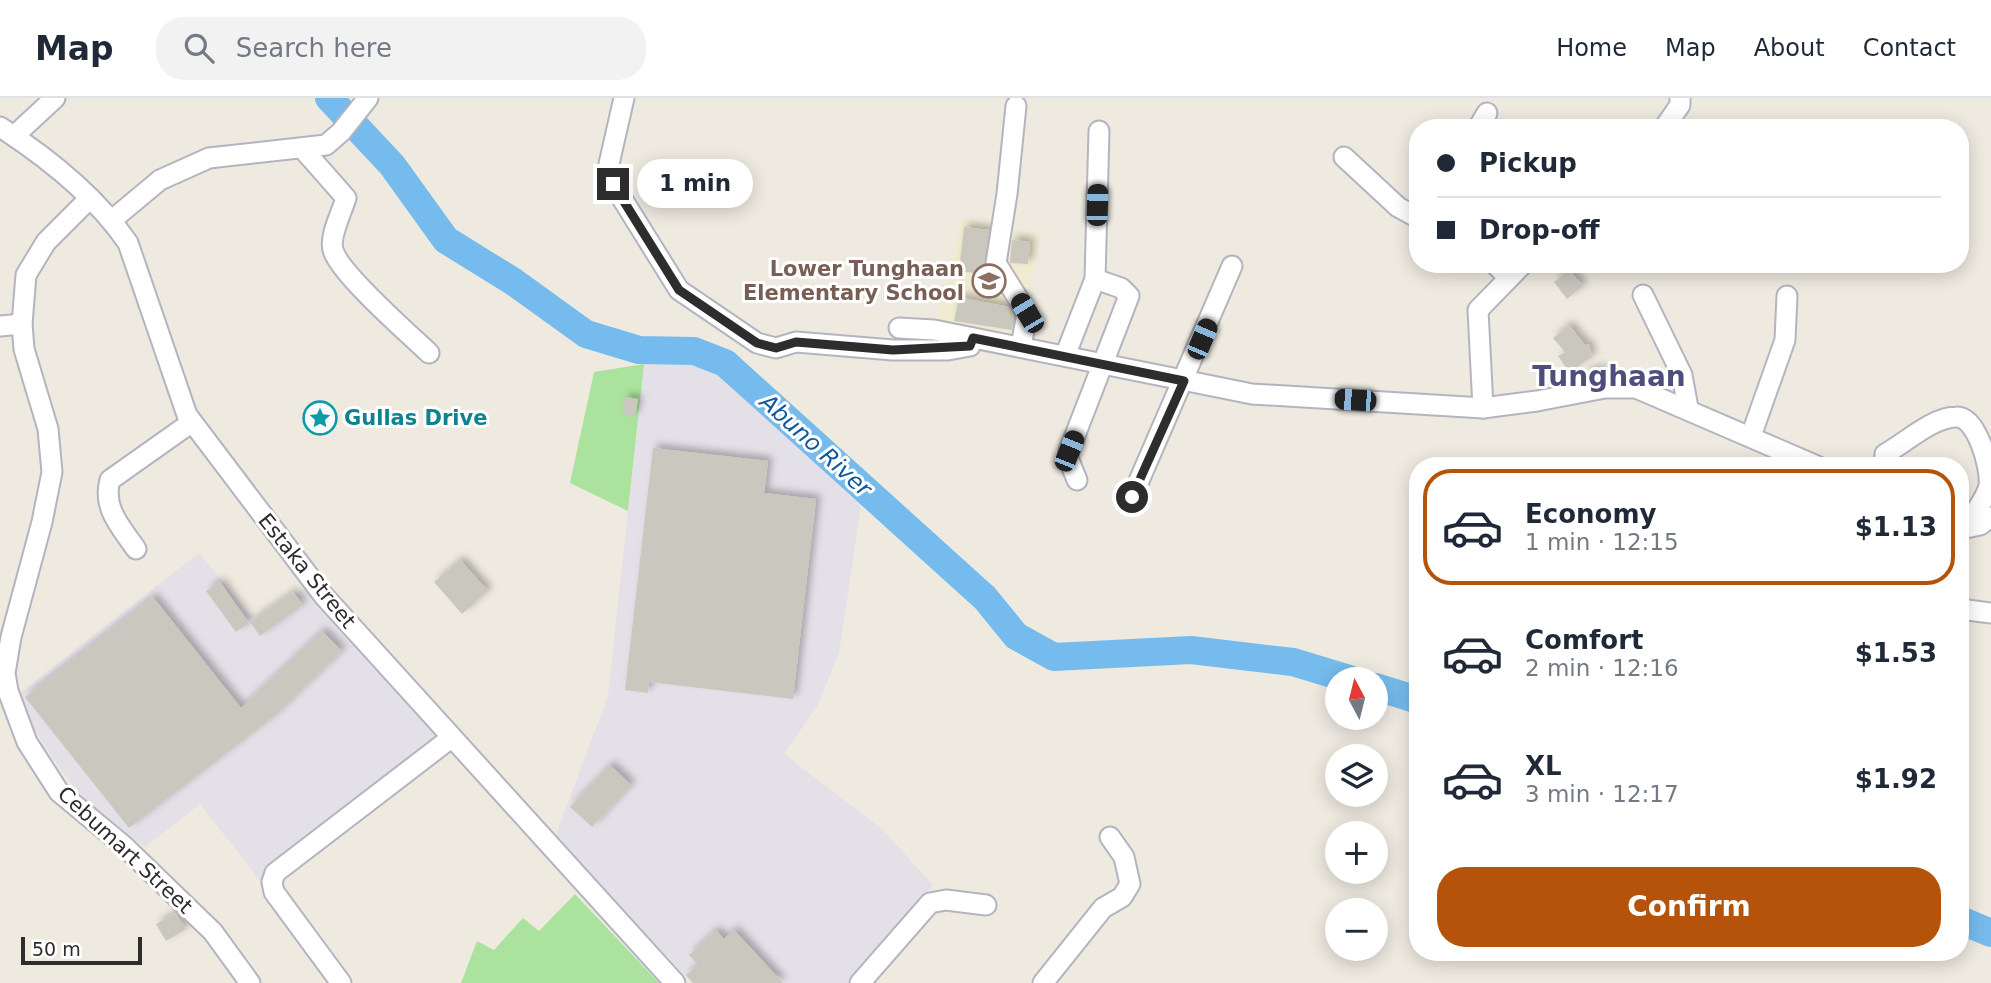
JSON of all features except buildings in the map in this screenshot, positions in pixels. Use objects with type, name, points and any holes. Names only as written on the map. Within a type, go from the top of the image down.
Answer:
[{"type":"street","points":[[7,131],[55,98]]},
{"type":"street","points":[[112,219],[160,180],[208,158],[326,145],[341,132],[368,98]]},
{"type":"street","points":[[624,98],[609,164],[613,184],[679,290],[737,331],[757,343],[776,348],[796,342],[893,350],[948,349],[970,346],[973,338]]},
{"type":"street","points":[[1671,119],[1680,106],[1680,98]]},
{"type":"street","points":[[1016,106],[1007,194],[996,263],[1027,313],[1021,347]]},
{"type":"street","name":"Estaka Street","points":[[7,131],[51,161],[112,219],[128,243],[172,378],[192,422],[324,596],[674,983]]},
{"type":"street","points":[[1065,356],[1095,279],[1099,131]]},
{"type":"street","points":[[302,148],[346,198],[333,243],[333,252],[358,284],[429,353]]},
{"type":"street","points":[[1344,157],[1398,208],[1409,214]]},
{"type":"street","name":"Cebumart Street","points":[[90,198],[34,258],[26,275],[22,324],[24,349],[48,429],[52,472],[42,523],[11,637],[5,673],[8,691],[27,742],[59,792],[124,846],[213,932],[250,983]]},
{"type":"street","points":[[1132,497],[1232,266]]},
{"type":"street","points":[[1483,408],[1478,310],[1506,273]]},
{"type":"street","points":[[1077,480],[1068,458],[1069,451],[1129,296],[1121,288],[1095,279]]},
{"type":"street","points":[[1643,295],[1682,375],[1688,408]]},
{"type":"street","points":[[1751,436],[1785,340],[1787,296]]},
{"type":"street","points":[[0,326],[22,324]]},
{"type":"street","points":[[899,328],[913,326],[1252,394],[1483,408],[1605,388],[1636,388],[1797,457]]},
{"type":"street","points":[[1885,457],[1885,454],[1936,423],[1955,416],[1965,419],[1984,446],[1989,485],[1969,518]]},
{"type":"street","points":[[136,549],[109,508],[106,494],[110,480],[126,466],[192,422]]},
{"type":"street","points":[[1969,527],[1980,525],[1991,517]]},
{"type":"street","points":[[1969,610],[1991,612]]},
{"type":"street","points":[[341,983],[274,892],[272,882],[275,873],[452,738]]},
{"type":"street","points":[[1043,983],[1103,908],[1122,897],[1130,884],[1124,857],[1110,837]]},
{"type":"street","points":[[860,983],[930,903],[946,900],[986,905]]},
{"type":"shaded area","name":"Lower Tunghaan Elementary School","points":[[962,218],[1041,236],[1016,344],[936,325]]},
{"type":"shaded area","points":[[686,360],[718,374],[861,506],[839,653],[818,705],[784,754],[882,829],[933,885],[848,983],[692,983],[555,837],[608,696],[644,364]]},
{"type":"shaded area","points":[[199,553],[257,623],[307,586],[357,647],[442,739],[261,882],[200,804],[145,847],[89,808],[49,753],[15,697]]},
{"type":"green space","points":[[644,364],[628,511],[570,483],[594,372]]},
{"type":"green space","points":[[575,894],[659,983],[461,983],[477,941],[494,950],[523,918],[539,931]]},
{"type":"waterway","name":"Abuno River","points":[[329,98],[392,165],[446,240],[514,282],[586,334],[639,350],[694,351],[725,363],[985,598],[1016,636],[1054,657],[1191,650],[1293,662],[1325,672]]},
{"type":"waterway","name":"Abuno River","points":[[1388,691],[1409,697]]},
{"type":"waterway","name":"Abuno River","points":[[1969,924],[1991,933]]},
{"type":"place","name":"Lower Tunghaan Elementary School","points":[[989,281]]},
{"type":"place","name":"Gullas Drive","points":[[320,418]]},
{"type":"district","name":"Tunghaan","points":[[1609,376]]},
{"type":"route","points":[[613,184],[679,290],[757,343],[776,348],[796,342],[806,345],[893,350],[948,349],[970,346],[973,338],[1184,381],[1132,497]]}]
